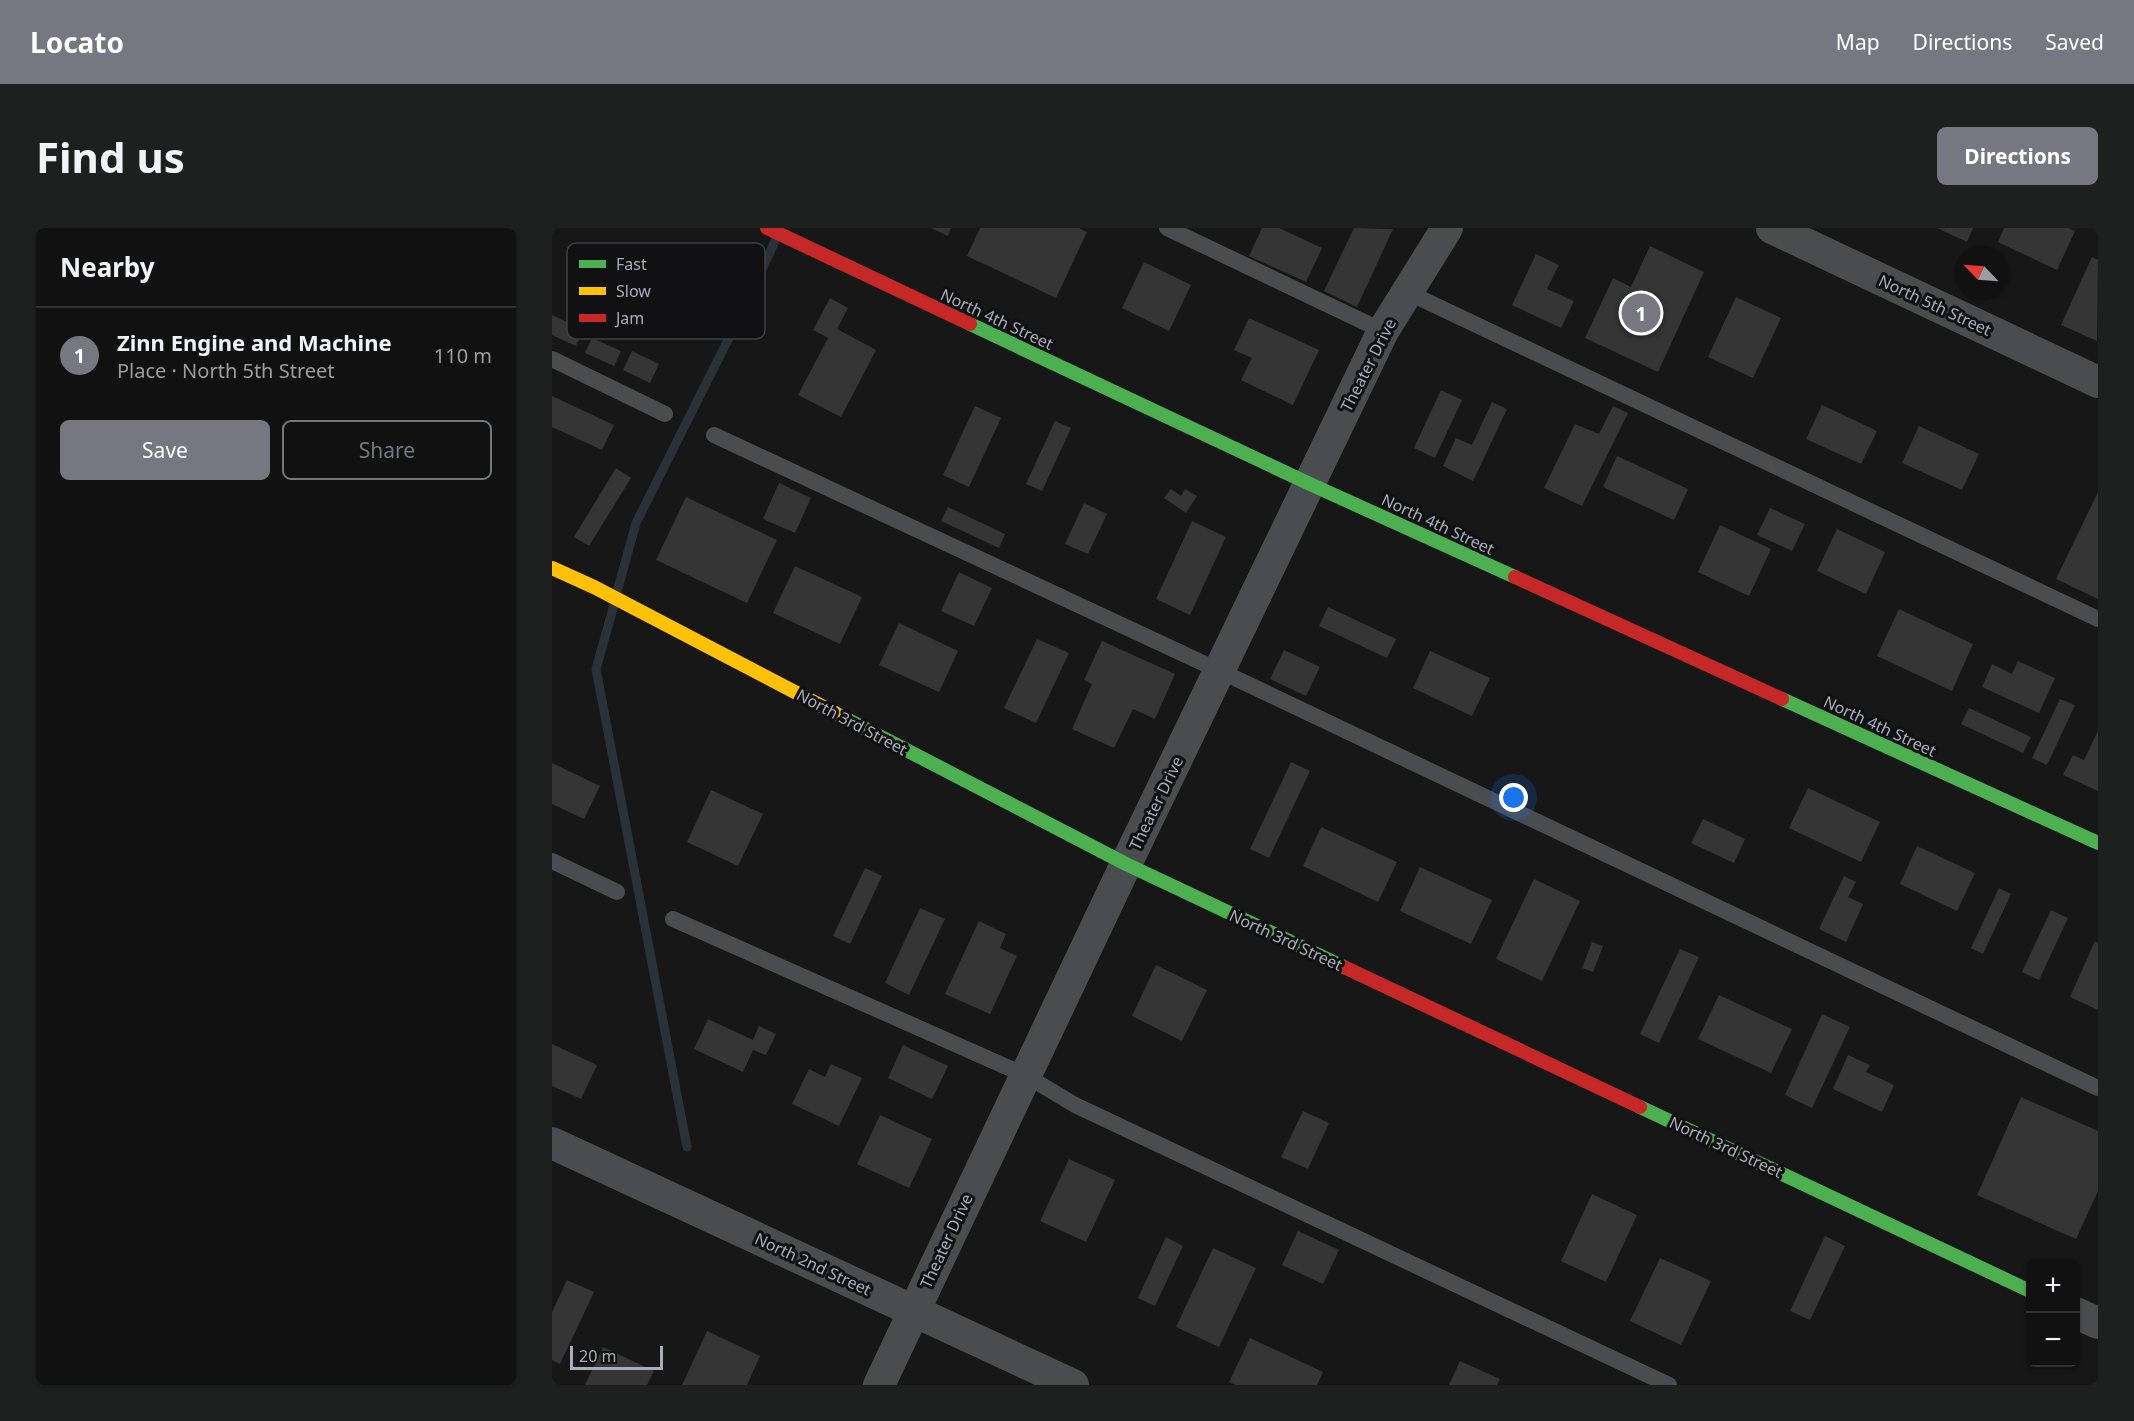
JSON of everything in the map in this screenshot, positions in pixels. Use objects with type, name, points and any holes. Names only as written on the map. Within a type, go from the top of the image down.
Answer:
[{"type":"street","name":"North 4th Street","points":[[766,228],[1310,484],[2098,843]]},
{"type":"street","name":"Theater Drive","points":[[879,1385],[1025,1075],[1383,331],[1447,228]]},
{"type":"street","name":"North 5th Street","points":[[1772,228],[2098,382]]},
{"type":"street","name":"North 3rd Street","points":[[552,568],[604,592],[1126,864],[2026,1289]]},
{"type":"street","name":"North 2nd Street","points":[[552,1143],[1073,1385]]},
{"type":"street","points":[[2078,1313],[2098,1323]]},
{"type":"lane","points":[[1167,228],[1383,331]]},
{"type":"lane","points":[[1407,292],[2098,619]]},
{"type":"lane","points":[[552,359],[665,414]]},
{"type":"lane","points":[[714,435],[1220,671],[2098,1088]]},
{"type":"lane","points":[[552,861],[617,892]]},
{"type":"lane","points":[[673,919],[1025,1075],[1075,1105],[1669,1385]]},
{"type":"building","points":[[931,228],[951,228],[948,236]]},
{"type":"building","points":[[980,228],[1079,228],[1087,232],[1056,298],[967,256]]},
{"type":"building","points":[[1262,228],[1279,228],[1322,248],[1306,282],[1249,256]]},
{"type":"building","points":[[1354,228],[1393,229],[1357,307],[1324,291]]},
{"type":"building","points":[[1937,228],[1973,228],[1967,242]]},
{"type":"building","points":[[2004,228],[2068,228],[2075,231],[2057,270],[1998,242]]},
{"type":"building","points":[[1650,246],[1704,272],[1658,372],[1585,338],[1613,278],[1631,287]]},
{"type":"building","points":[[1536,254],[1559,265],[1547,289],[1574,301],[1561,328],[1512,305]]},
{"type":"building","points":[[2092,257],[2098,260],[2097,341],[2061,325]]},
{"type":"building","points":[[1144,262],[1191,285],[1169,331],[1122,308]]},
{"type":"building","points":[[1736,297],[1781,318],[1753,378],[1708,357]]},
{"type":"building","points":[[830,298],[848,308],[837,329],[876,350],[841,417],[798,395],[828,338],[813,330]]},
{"type":"building","points":[[552,315],[567,322],[567,339],[579,339],[576,346],[552,335]]},
{"type":"building","points":[[1249,318],[1319,350],[1293,405],[1241,380],[1252,358],[1234,350]]},
{"type":"building","points":[[592,339],[621,351],[614,366],[585,353]]},
{"type":"building","points":[[632,351],[659,364],[650,383],[623,370]]},
{"type":"building","points":[[1441,390],[1462,400],[1435,458],[1414,448]]},
{"type":"building","points":[[552,396],[614,425],[602,450],[552,427]]},
{"type":"building","points":[[1492,402],[1507,409],[1473,481],[1443,466],[1456,438],[1472,445]]},
{"type":"building","points":[[1822,405],[1877,431],[1861,464],[1806,439]]},
{"type":"building","points":[[975,406],[1001,418],[969,487],[943,475]]},
{"type":"building","points":[[1613,406],[1628,413],[1582,506],[1544,488],[1575,424],[1599,434]]},
{"type":"building","points":[[1055,421],[1071,428],[1042,491],[1026,484]]},
{"type":"building","points":[[1919,426],[1979,454],[1962,490],[1902,463]]},
{"type":"building","points":[[1617,456],[1688,489],[1674,520],[1603,487]]},
{"type":"building","points":[[616,468],[631,478],[589,546],[574,537]]},
{"type":"building","points":[[779,483],[811,498],[795,533],[763,519]]},
{"type":"building","points":[[1171,489],[1181,496],[1185,489],[1197,496],[1186,513],[1164,498]]},
{"type":"building","points":[[2098,492],[2098,599],[2056,579]]},
{"type":"building","points":[[686,497],[777,540],[747,603],[656,560]]},
{"type":"building","points":[[1084,503],[1107,514],[1088,554],[1065,544]]},
{"type":"building","points":[[948,507],[1005,534],[999,548],[941,521]]},
{"type":"building","points":[[1770,508],[1805,524],[1792,551],[1757,535]]},
{"type":"building","points":[[1192,521],[1226,537],[1190,615],[1156,599]]},
{"type":"building","points":[[1720,525],[1771,549],[1749,596],[1698,572]]},
{"type":"building","points":[[1837,529],[1885,552],[1866,594],[1817,571]]},
{"type":"building","points":[[795,566],[862,597],[840,644],[773,613]]},
{"type":"building","points":[[959,572],[992,588],[974,626],[941,611]]},
{"type":"building","points":[[1328,607],[1396,639],[1387,658],[1319,626]]},
{"type":"building","points":[[1899,609],[1973,644],[1952,691],[1877,656]]},
{"type":"building","points":[[899,623],[958,651],[939,692],[879,665]]},
{"type":"building","points":[[1037,639],[1069,653],[1036,723],[1004,708]]},
{"type":"building","points":[[1102,641],[1175,674],[1155,719],[1133,709],[1114,748],[1072,729],[1092,684],[1084,680]]},
{"type":"building","points":[[1284,650],[1320,667],[1306,696],[1270,679]]},
{"type":"building","points":[[1430,651],[1490,678],[1472,716],[1413,688]]},
{"type":"building","points":[[2018,661],[2055,678],[2039,713],[1982,687],[1992,664],[2012,674]]},
{"type":"building","points":[[2060,699],[2075,705],[2047,765],[2032,758]]},
{"type":"building","points":[[1969,708],[2031,737],[2023,753],[1961,724]]},
{"type":"building","points":[[2098,731],[2098,791],[2063,775],[2073,755],[2084,760]]},
{"type":"building","points":[[1291,762],[1310,771],[1269,858],[1250,849]]},
{"type":"building","points":[[552,763],[600,786],[584,819],[552,804]]},
{"type":"building","points":[[1808,788],[1880,822],[1861,862],[1789,828]]},
{"type":"building","points":[[711,790],[763,814],[738,866],[687,842]]},
{"type":"building","points":[[1703,819],[1745,839],[1734,863],[1691,843]]},
{"type":"building","points":[[1321,827],[1397,862],[1378,902],[1303,866]]},
{"type":"building","points":[[1917,846],[1975,873],[1957,911],[1900,884]]},
{"type":"building","points":[[1420,867],[1492,900],[1471,944],[1400,911]]},
{"type":"building","points":[[865,868],[882,876],[850,944],[833,936]]},
{"type":"building","points":[[1844,876],[1856,882],[1848,897],[1863,904],[1846,942],[1819,929]]},
{"type":"building","points":[[1534,879],[1580,901],[1542,981],[1496,959]]},
{"type":"building","points":[[1999,888],[2011,894],[1983,954],[1971,948]]},
{"type":"building","points":[[920,908],[945,919],[909,995],[885,983]]},
{"type":"building","points":[[2051,910],[2068,918],[2039,980],[2022,972]]},
{"type":"building","points":[[979,921],[1006,934],[1000,948],[1017,956],[990,1014],[945,994]]},
{"type":"building","points":[[2095,941],[2098,943],[2098,1010],[2070,997]]},
{"type":"building","points":[[1592,942],[1603,946],[1593,972],[1582,968]]},
{"type":"building","points":[[1680,949],[1699,957],[1659,1043],[1640,1034]]},
{"type":"building","points":[[1156,965],[1207,990],[1182,1041],[1132,1016]]},
{"type":"building","points":[[1719,995],[1792,1029],[1771,1073],[1698,1039]]},
{"type":"building","points":[[1822,1014],[1850,1027],[1812,1108],[1785,1095]]},
{"type":"building","points":[[708,1019],[753,1040],[759,1026],[776,1034],[766,1055],[753,1050],[743,1072],[694,1049]]},
{"type":"building","points":[[552,1044],[597,1065],[581,1099],[552,1086]]},
{"type":"building","points":[[903,1045],[948,1066],[932,1099],[888,1078]]},
{"type":"building","points":[[1848,1055],[1870,1065],[1866,1072],[1894,1085],[1882,1112],[1833,1089]]},
{"type":"building","points":[[831,1064],[862,1078],[839,1126],[792,1104],[809,1069],[825,1077]]},
{"type":"building","points":[[2021,1097],[2098,1131],[2098,1191],[2076,1239],[1977,1195]]},
{"type":"building","points":[[1303,1111],[1329,1123],[1308,1169],[1281,1157]]},
{"type":"building","points":[[880,1115],[932,1139],[909,1188],[857,1164]]},
{"type":"building","points":[[1069,1159],[1115,1180],[1086,1242],[1040,1221]]},
{"type":"building","points":[[1592,1194],[1637,1215],[1606,1282],[1561,1261]]},
{"type":"building","points":[[1298,1231],[1339,1250],[1323,1284],[1282,1265]]},
{"type":"building","points":[[1825,1236],[1845,1246],[1810,1320],[1790,1311]]},
{"type":"building","points":[[1166,1237],[1183,1246],[1155,1306],[1138,1298]]},
{"type":"building","points":[[1213,1248],[1256,1268],[1219,1347],[1176,1327]]},
{"type":"building","points":[[1660,1258],[1711,1281],[1681,1345],[1630,1321]]},
{"type":"building","points":[[567,1280],[594,1292],[560,1364],[552,1360],[552,1312]]},
{"type":"building","points":[[707,1331],[760,1356],[747,1385],[682,1385]]},
{"type":"building","points":[[1250,1338],[1323,1372],[1317,1385],[1236,1385],[1229,1382]]},
{"type":"building","points":[[603,1347],[654,1371],[647,1385],[585,1385]]},
{"type":"building","points":[[1460,1361],[1500,1379],[1497,1385],[1449,1385]]},
{"type":"waterway","points":[[765,263],[776,239]]},
{"type":"waterway","points":[[617,592],[636,523],[728,339]]},
{"type":"waterway","points":[[614,605],[596,669],[687,1147]]},
{"type":"traffic: fast","points":[[970,324],[1310,484],[1515,577]]},
{"type":"traffic: fast","points":[[1782,699],[2098,843]]},
{"type":"traffic: fast","points":[[835,713],[1126,864],[1344,967]]},
{"type":"traffic: fast","points":[[1640,1107],[2026,1289]]},
{"type":"traffic: slow","points":[[552,568],[594,587],[835,713]]},
{"type":"traffic: jam","points":[[767,228],[970,324]]},
{"type":"traffic: jam","points":[[1515,577],[1782,699]]},
{"type":"traffic: jam","points":[[1344,967],[1640,1107]]},
{"type":"place","name":"Zinn Engine and Machine","points":[[1641,313]]}]
